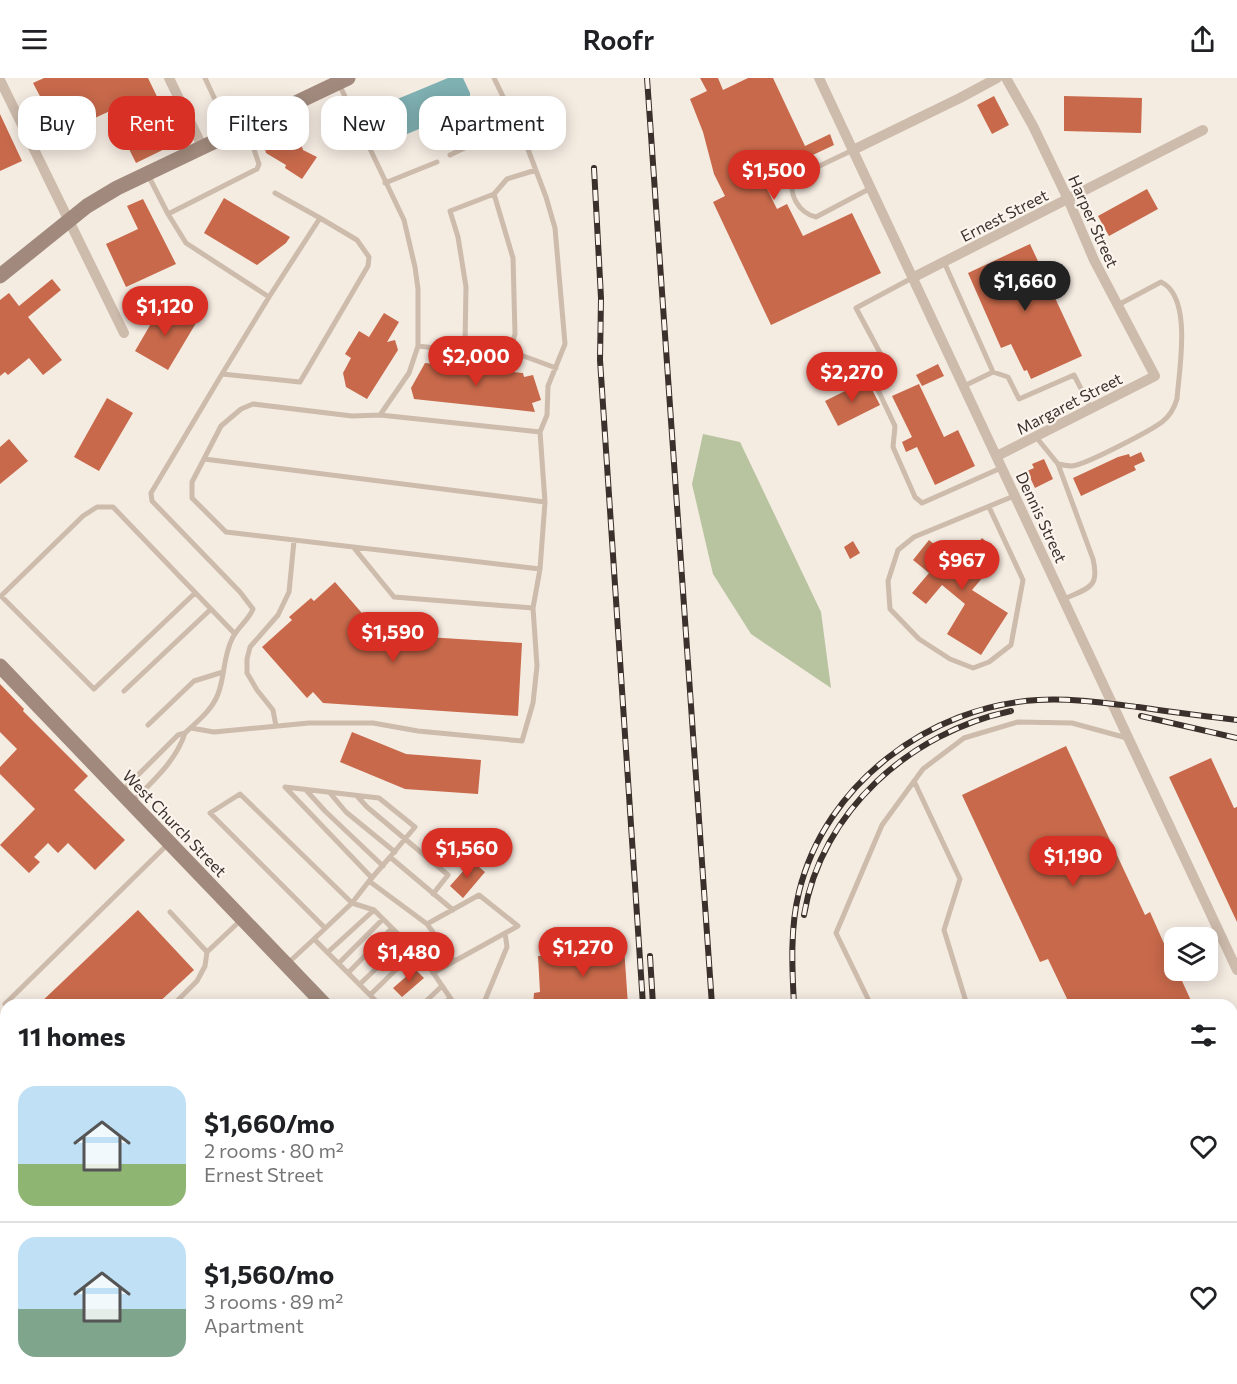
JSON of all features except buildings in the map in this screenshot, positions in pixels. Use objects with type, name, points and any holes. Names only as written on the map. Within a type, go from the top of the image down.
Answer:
[{"type":"street","points":[[169,78],[202,146]]},
{"type":"street","name":"Dennis Street","points":[[819,78],[1237,969]]},
{"type":"street","points":[[853,150],[997,78]]},
{"type":"street","name":"Harper Street","points":[[1006,78],[1033,126],[1094,260],[1155,376]]},
{"type":"street","points":[[0,80],[124,333]]},
{"type":"street","points":[[308,96],[341,80]]},
{"type":"street","name":"Ernest Street","points":[[914,278],[1203,130]]},
{"type":"street","points":[[0,276],[87,206],[207,144]]},
{"type":"street","name":"Margaret Street","points":[[997,456],[1155,376]]},
{"type":"street","name":"West Church Street","points":[[0,666],[319,999]]},
{"type":"lane","points":[[205,78],[213,96]]},
{"type":"lane","points":[[494,78],[503,96]]},
{"type":"lane","points":[[341,80],[385,183],[404,220],[418,289],[418,346],[409,373],[380,415]]},
{"type":"lane","points":[[168,214],[257,169],[259,164],[254,150]]},
{"type":"lane","points":[[450,155],[459,150]]},
{"type":"lane","points":[[191,728],[214,732],[309,723],[373,723],[418,731],[522,741],[533,703],[537,666],[533,608],[540,569],[545,502],[540,432],[547,415],[548,387],[566,344],[556,240],[546,197],[528,150]]},
{"type":"lane","points":[[853,150],[796,177],[792,183],[792,190],[798,206],[807,215],[816,217],[871,188]]},
{"type":"lane","points":[[385,183],[436,162]]},
{"type":"lane","points":[[465,344],[466,287],[458,237],[450,211],[494,194],[507,179],[536,170]]},
{"type":"lane","points":[[147,173],[186,243],[269,297]]},
{"type":"lane","points":[[222,374],[300,382],[368,266],[369,257],[357,240],[275,193]]},
{"type":"lane","points":[[494,194],[513,258],[515,334],[510,351]]},
{"type":"lane","points":[[126,797],[178,735],[185,733],[211,708],[219,693],[225,658],[235,634],[250,618],[254,609],[152,501],[151,493],[269,297],[320,218]]},
{"type":"lane","points":[[944,262],[993,372]]},
{"type":"lane","points":[[914,278],[856,308],[893,377],[885,381],[878,390],[895,426],[893,447],[915,497],[922,503],[1002,467]]},
{"type":"lane","points":[[1058,464],[1073,466],[1088,461],[1156,426],[1174,411],[1177,399],[1182,326],[1174,292],[1161,282],[1118,305]]},
{"type":"lane","points":[[418,346],[451,350],[465,344],[510,351],[556,368]]},
{"type":"lane","points":[[964,386],[993,372],[1008,377],[1019,399],[1074,375],[1091,408]]},
{"type":"lane","points":[[540,432],[380,415],[351,416],[253,404],[241,409],[221,426],[192,482],[192,498],[226,532],[540,569]]},
{"type":"lane","points":[[1036,436],[1058,464],[1093,559],[1096,574],[1091,585],[1064,599]]},
{"type":"lane","points":[[204,459],[545,502]]},
{"type":"lane","points":[[989,507],[1023,580],[1011,645],[989,662],[972,668],[950,659],[919,639],[890,609],[888,581],[898,550],[914,537],[1016,496]]},
{"type":"lane","points":[[195,593],[94,688],[1,596],[83,516],[97,507],[113,507],[235,634]]},
{"type":"lane","points":[[276,726],[273,710],[247,673],[247,659],[250,647],[278,615],[289,592],[294,541]]},
{"type":"lane","points":[[354,548],[394,597],[533,608]]},
{"type":"lane","points":[[124,692],[211,609]]},
{"type":"lane","points":[[148,725],[194,681],[223,672]]},
{"type":"lane","points":[[868,999],[836,933],[882,825],[923,769],[964,738],[1018,722],[1072,723],[1128,738]]},
{"type":"lane","points":[[126,797],[168,765],[182,743],[185,733]]},
{"type":"lane","points":[[914,781],[960,879],[944,930],[965,999]]},
{"type":"lane","points":[[286,965],[352,903],[371,880],[383,866],[390,857],[405,840],[415,827],[379,798],[285,788],[371,880],[427,924],[454,961]]},
{"type":"lane","points":[[306,790],[383,866]]},
{"type":"lane","points":[[330,792],[346,812],[395,852]]},
{"type":"lane","points":[[325,928],[210,813],[240,794],[352,903],[374,910],[405,940],[434,973],[450,998]]},
{"type":"lane","points":[[357,795],[405,840],[448,875],[433,894]]},
{"type":"lane","points":[[10,999],[170,843]]},
{"type":"lane","points":[[390,857],[453,910]]},
{"type":"lane","points":[[427,924],[479,895],[518,926],[434,973]]},
{"type":"lane","points":[[328,952],[374,910]]},
{"type":"lane","points":[[170,912],[207,952]]},
{"type":"lane","points":[[179,999],[197,981],[205,966],[207,952],[242,919]]},
{"type":"lane","points":[[339,963],[383,919]]},
{"type":"lane","points":[[348,973],[392,928]]},
{"type":"lane","points":[[485,999],[507,947],[504,933]]},
{"type":"lane","points":[[314,939],[375,999]]},
{"type":"lane","points":[[360,984],[405,940]]},
{"type":"lane","points":[[370,994],[415,951]]},
{"type":"lane","points":[[429,999],[442,986]]},
{"type":"green space","points":[[703,434],[740,442],[821,612],[831,688],[751,634],[713,574],[692,484]]},
{"type":"water","points":[[448,78],[463,78],[470,93],[470,96],[419,96],[419,129],[407,134],[407,96],[405,96]]},
{"type":"railway","points":[[647,78],[712,999]]},
{"type":"railway","points":[[594,168],[601,298],[600,360],[643,999]]},
{"type":"railway","points":[[794,999],[792,962],[794,920],[799,892],[812,853],[832,817],[858,785],[888,758],[922,735],[959,717],[998,706],[1038,700],[1101,702],[1237,720]]},
{"type":"railway","points":[[804,915],[814,877],[829,842],[851,810],[876,782],[906,757],[939,737],[974,722],[1011,711]]},
{"type":"railway","points":[[1141,716],[1237,738]]},
{"type":"railway","points":[[650,956],[653,999]]}]
